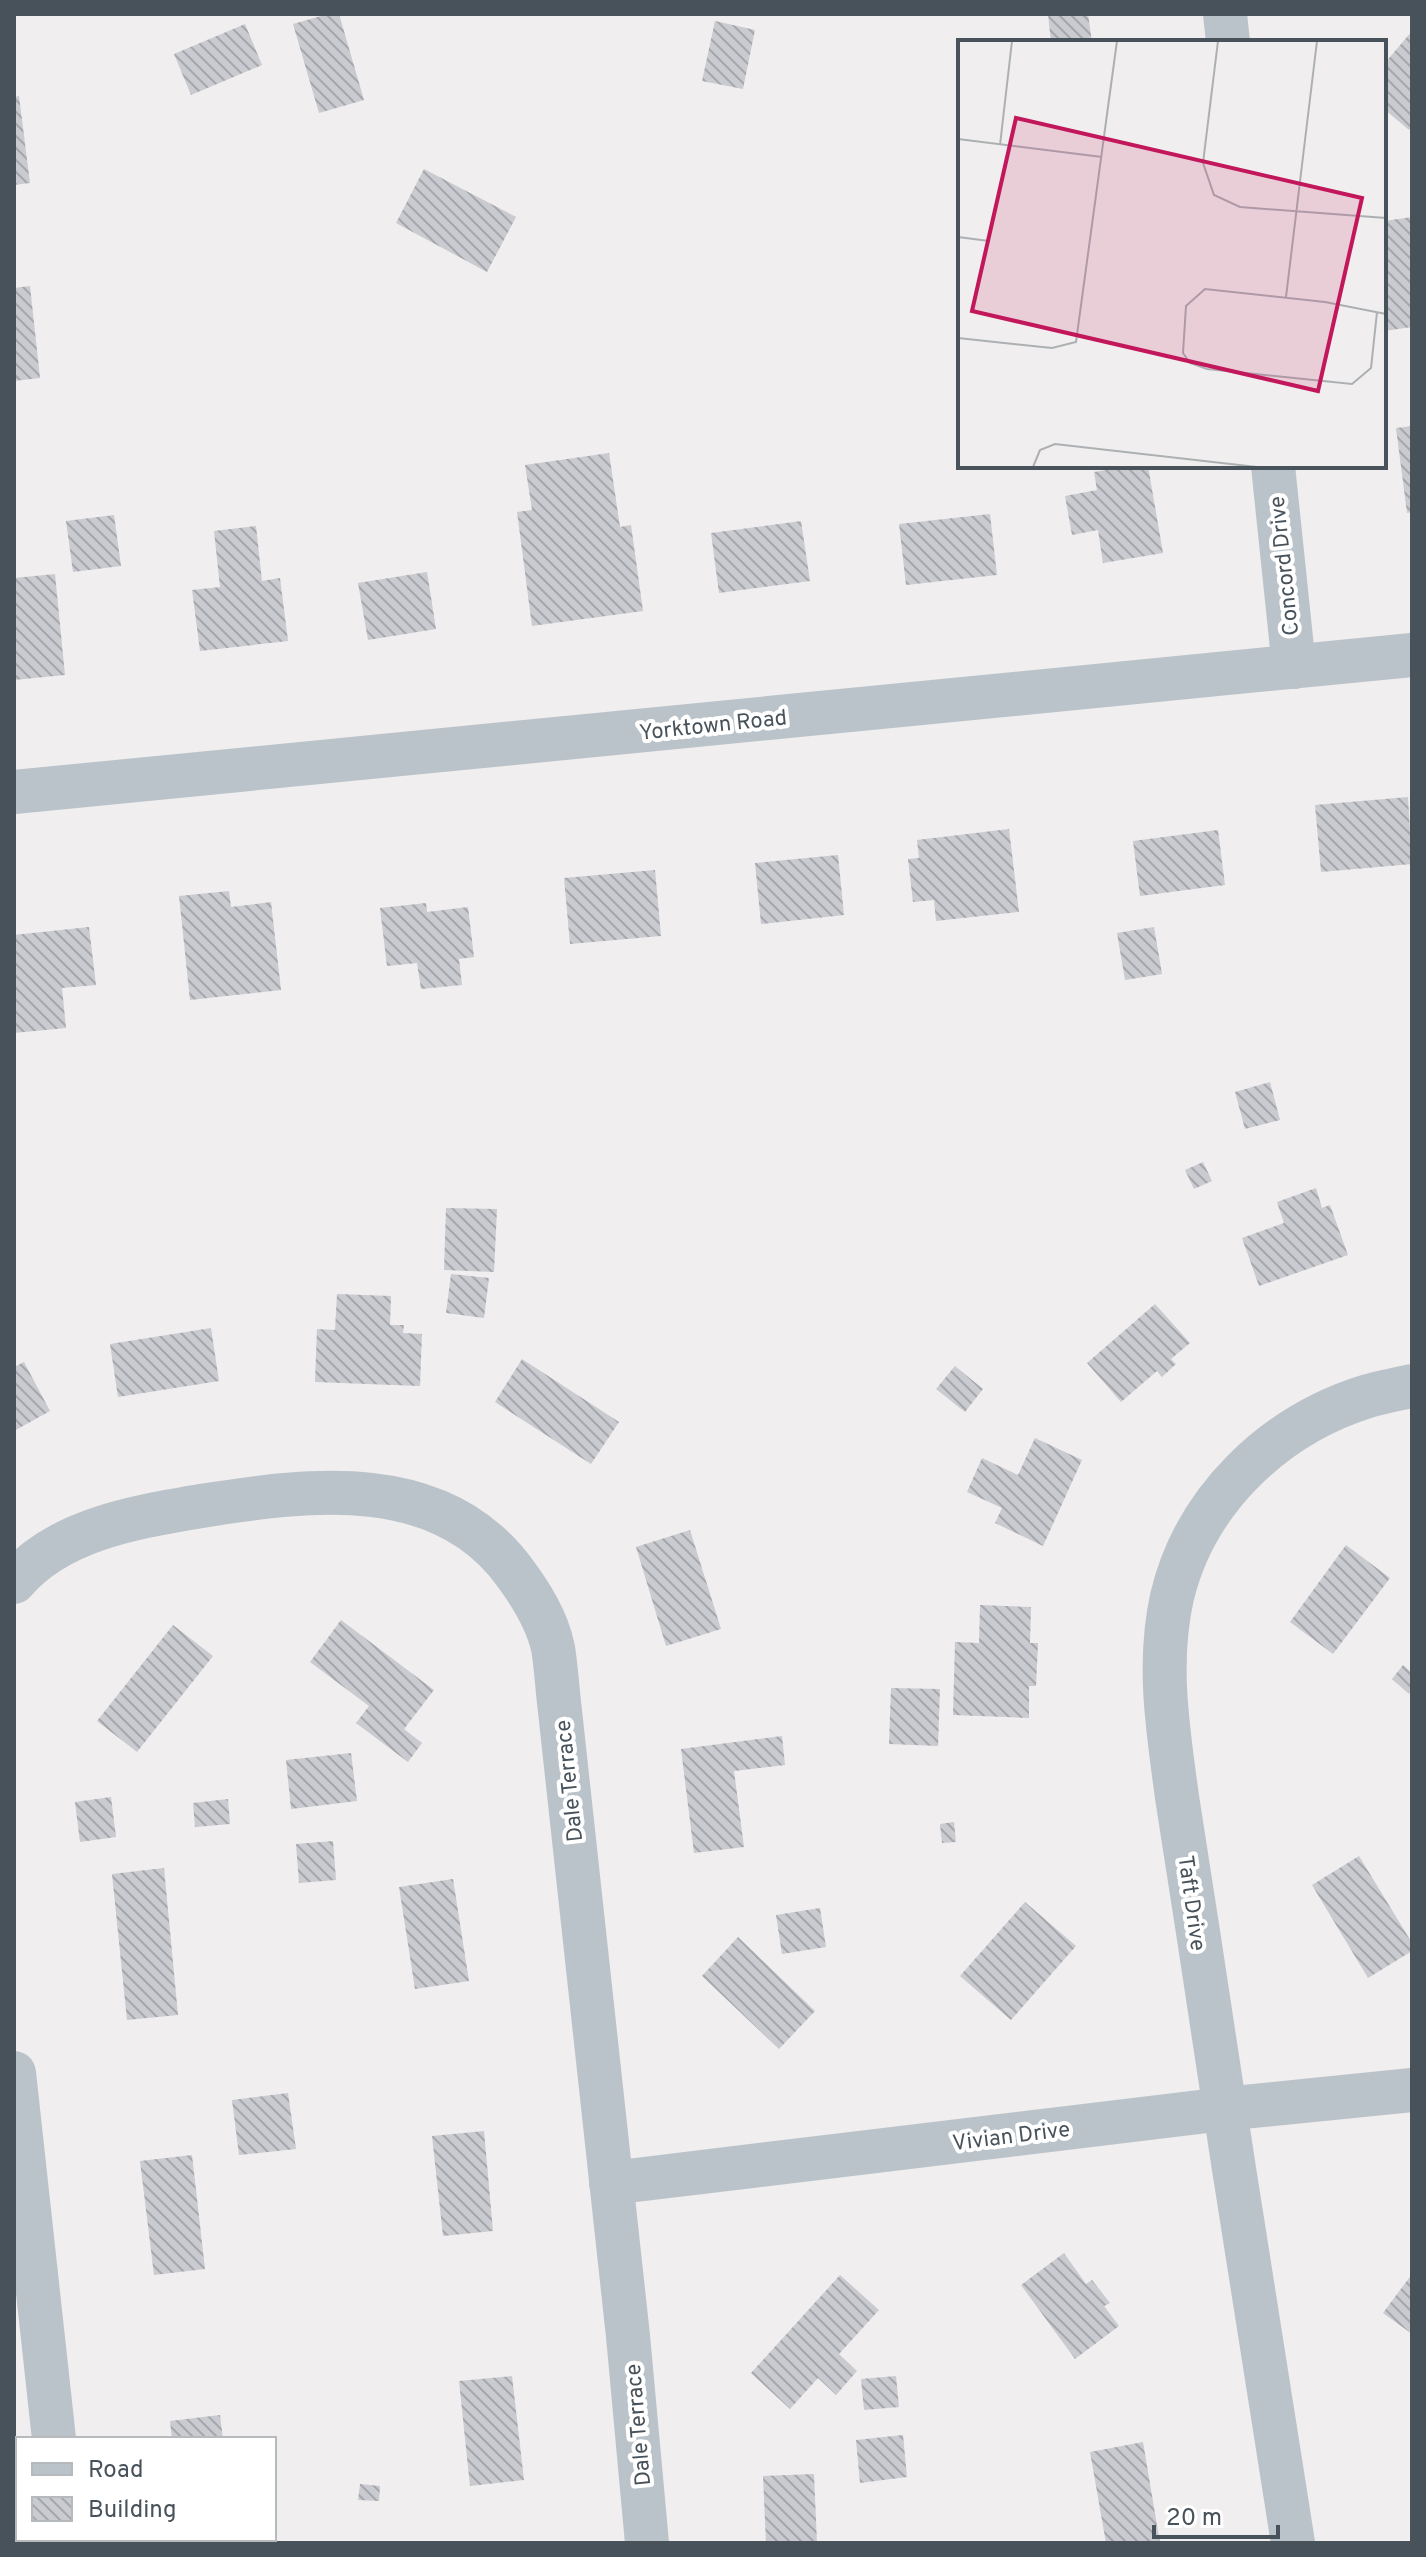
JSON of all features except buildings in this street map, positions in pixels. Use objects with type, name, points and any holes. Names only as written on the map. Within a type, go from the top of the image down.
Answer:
[{"type":"street","points":[[1225,14],[1228,40]]},
{"type":"street","name":"Concord Drive","points":[[1273,468],[1294,667]]},
{"type":"street","name":"Yorktown Road","points":[[14,792],[1412,655]]},
{"type":"street","name":"Taft Drive","points":[[1293,2543],[1165,1715],[1164,1647],[1173,1595],[1190,1547],[1209,1512],[1235,1478],[1294,1430],[1326,1412],[1368,1396],[1412,1386]]},
{"type":"street","name":"Dale Terrace","points":[[14,1582],[51,1549],[100,1528],[155,1514],[265,1496],[335,1493],[384,1495],[428,1506],[460,1523],[487,1541],[536,1601],[553,1646],[632,2367],[647,2543]]},
{"type":"street","points":[[14,2073],[54,2437]]},
{"type":"street","name":"Vivian Drive","points":[[611,2183],[1224,2109],[1412,2090]]}]
